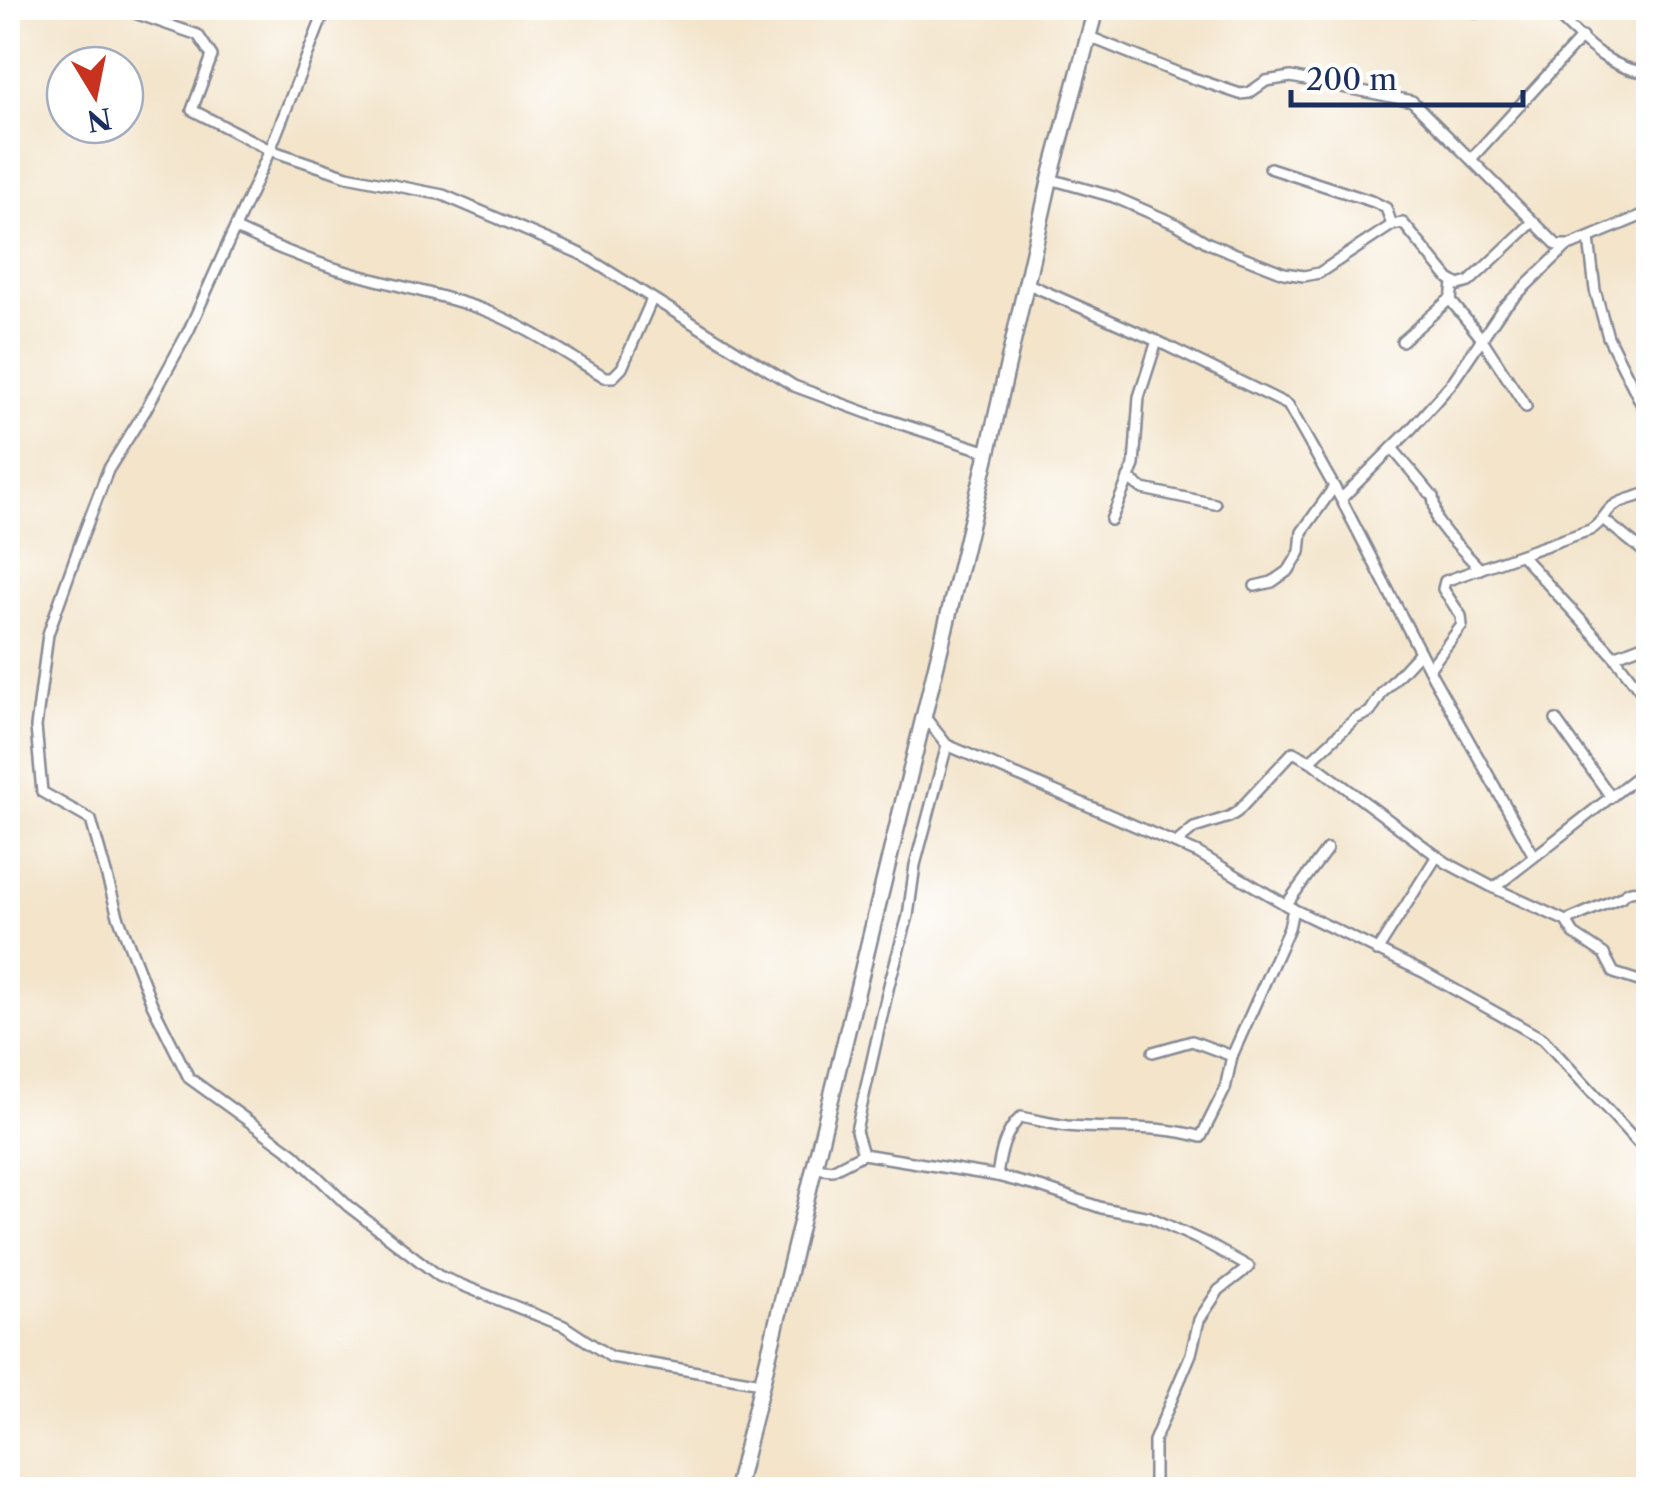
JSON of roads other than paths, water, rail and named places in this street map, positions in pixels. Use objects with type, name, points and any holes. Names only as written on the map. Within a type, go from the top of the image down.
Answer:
[{"type":"main road","points":[[736,1490],[988,452],[1050,179],[1096,8]]},
{"type":"street","points":[[120,8],[198,36],[212,56],[192,110],[270,150],[347,176],[443,195],[581,254],[794,386],[988,452]]},
{"type":"street","points":[[326,8],[270,150],[189,330],[108,470],[48,634],[36,727],[42,792],[91,820],[118,916],[152,1004],[189,1078],[294,1154],[348,1206],[439,1276],[564,1326],[612,1356],[761,1383]]},
{"type":"street","points":[[1549,8],[1610,61],[1622,68],[1648,72]]},
{"type":"street","points":[[1087,36],[1240,94],[1249,93],[1266,81],[1291,77],[1406,99],[1417,104],[1556,245],[1566,246],[1648,213]]},
{"type":"street","points":[[1470,159],[1582,38]]},
{"type":"street","points":[[1270,168],[1374,202],[1386,208],[1392,225]]},
{"type":"street","points":[[1050,179],[1114,196],[1208,243],[1284,273],[1304,276],[1320,273],[1392,225],[1403,223],[1452,282],[1459,285],[1469,282],[1533,222]]},
{"type":"street","points":[[236,229],[284,252],[487,311],[605,377],[613,377],[622,368],[652,300]]},
{"type":"street","points":[[1589,238],[1595,290],[1608,337],[1648,417]]},
{"type":"street","points":[[1341,499],[1451,384],[1502,309],[1566,246]]},
{"type":"street","points":[[1452,282],[1452,302],[1482,339],[1526,407]]},
{"type":"street","points":[[1026,283],[1288,405],[1534,856]]},
{"type":"street","points":[[1402,341],[1451,298]]},
{"type":"street","points":[[1111,520],[1136,456],[1139,397],[1157,341]]},
{"type":"street","points":[[1392,448],[1433,497],[1438,521],[1446,534],[1480,569]]},
{"type":"street","points":[[1128,478],[1144,489],[1215,504]]},
{"type":"street","points":[[1255,586],[1272,582],[1288,570],[1300,552],[1302,532],[1334,487]]},
{"type":"street","points":[[1429,669],[1462,625],[1461,616],[1445,594],[1445,581],[1590,530],[1616,504],[1648,494]]},
{"type":"street","points":[[1604,520],[1648,555]]},
{"type":"street","points":[[1520,555],[1614,656],[1648,706]]},
{"type":"street","points":[[1614,656],[1648,644]]},
{"type":"street","points":[[1310,761],[1355,719],[1370,712],[1420,652]]},
{"type":"street","points":[[924,716],[947,745],[1198,853],[1290,907],[1426,974],[1543,1039],[1640,1145],[1648,1140]]},
{"type":"street","points":[[1556,720],[1610,798]]},
{"type":"street","points":[[864,1154],[856,1131],[908,916],[914,865],[947,745]]},
{"type":"street","points":[[1176,844],[1194,828],[1237,812],[1293,752],[1446,864],[1566,921],[1574,934],[1604,954],[1614,973],[1648,984]]},
{"type":"street","points":[[1494,888],[1648,768]]},
{"type":"street","points":[[997,1176],[1004,1142],[1020,1118],[1066,1126],[1143,1127],[1202,1138],[1225,1089],[1232,1056],[1289,928],[1290,907],[1326,849]]},
{"type":"street","points":[[1377,950],[1437,856]]},
{"type":"street","points":[[1566,921],[1627,892],[1638,890],[1648,896]]},
{"type":"street","points":[[1154,1052],[1192,1040],[1232,1056]]},
{"type":"street","points":[[815,1168],[832,1170],[864,1154],[997,1176],[1102,1208],[1150,1218],[1249,1268],[1219,1290],[1200,1320],[1154,1441],[1154,1490]]}]
